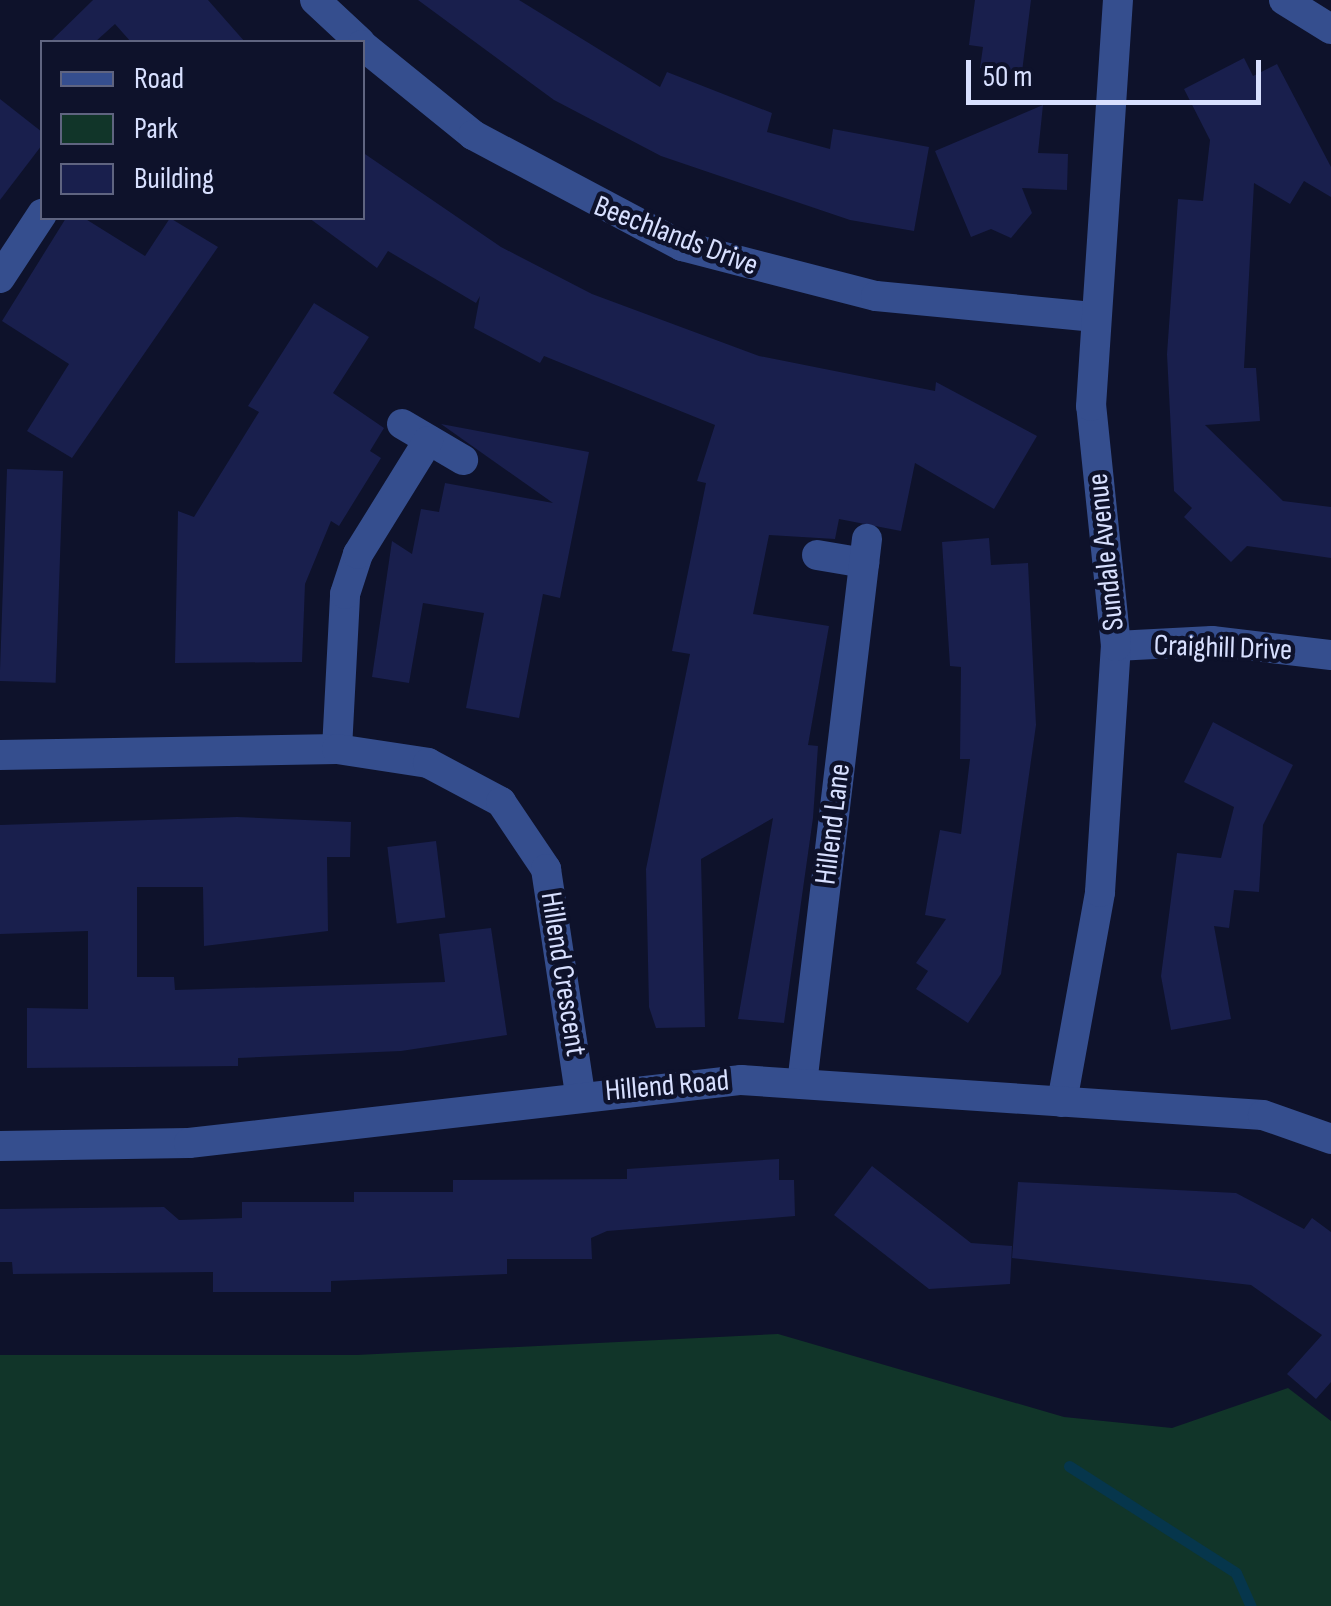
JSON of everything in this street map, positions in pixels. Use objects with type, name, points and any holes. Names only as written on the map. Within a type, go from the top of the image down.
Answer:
[{"type":"street","name":"Beechlands Drive","points":[[315,0],[357,40]]},
{"type":"street","name":"Sundale Avenue","points":[[1062,1102],[1100,892],[1116,646],[1091,406],[1118,0]]},
{"type":"street","points":[[1284,0],[1331,29]]},
{"type":"street","name":"Beechlands Drive","points":[[365,47],[473,135],[682,246],[876,296],[1095,317]]},
{"type":"street","points":[[0,278],[40,217]]},
{"type":"street","points":[[402,424],[463,460]]},
{"type":"street","points":[[337,749],[345,594],[358,554],[428,440]]},
{"type":"street","name":"Hillend Lane","points":[[802,1084],[866,551],[817,555]]},
{"type":"street","name":"Craighill Drive","points":[[1116,646],[1212,641],[1331,654]]},
{"type":"street","name":"Hillend Crescent","points":[[0,755],[337,749],[428,764],[501,802],[546,869],[580,1094]]},
{"type":"street","name":"Hillend Road","points":[[0,1146],[189,1143],[580,1094],[741,1080],[1263,1114],[1331,1139]]},
{"type":"green space","points":[[778,1334],[1064,1417],[1172,1428],[1288,1388],[1331,1421],[1331,1606],[0,1606],[0,1355],[357,1355]]},
{"type":"building","points":[[93,0],[208,0],[243,40],[129,40],[115,24],[97,40],[52,40]]},
{"type":"building","points":[[418,0],[519,0],[660,87],[667,72],[772,113],[767,132],[830,149],[833,129],[929,147],[914,231],[850,220],[661,156],[554,100]]},
{"type":"building","points":[[975,0],[1031,0],[1022,72],[980,68],[983,47],[969,45]]},
{"type":"building","points":[[1244,58],[1253,76],[1277,64],[1331,167],[1331,197],[1304,181],[1290,204],[1254,183],[1244,368],[1256,368],[1260,421],[1205,425],[1283,501],[1331,507],[1331,558],[1247,546],[1231,562],[1184,517],[1192,508],[1174,491],[1167,354],[1178,199],[1203,201],[1210,140],[1184,89]]},
{"type":"building","points":[[0,99],[40,130],[40,148],[0,200]]},
{"type":"building","points":[[1043,105],[1038,153],[1068,154],[1067,190],[1022,188],[1032,213],[1011,238],[991,229],[971,237],[935,151]]},
{"type":"building","points":[[365,154],[501,247],[592,294],[759,356],[935,391],[936,382],[1037,436],[994,509],[915,463],[901,531],[839,519],[835,539],[769,535],[753,614],[829,626],[808,745],[818,746],[813,818],[784,1023],[738,1019],[773,818],[701,859],[705,1027],[656,1028],[649,1007],[646,869],[690,654],[672,651],[706,483],[697,481],[715,425],[544,356],[540,363],[474,328],[480,296],[476,303],[388,251],[377,268],[312,220],[365,220]]},
{"type":"building","points":[[65,220],[87,220],[145,256],[169,220],[218,247],[72,458],[27,431],[69,364],[2,321]]},
{"type":"building","points":[[314,303],[369,337],[333,393],[384,428],[370,451],[381,458],[339,526],[331,521],[305,584],[302,662],[175,663],[178,511],[194,517],[259,412],[248,406]]},
{"type":"building","points":[[441,424],[589,452],[560,598],[543,594],[519,718],[466,708],[484,613],[423,603],[409,683],[372,677],[392,541],[412,554],[421,509],[439,512],[445,483],[553,503]]},
{"type":"building","points":[[7,469],[63,471],[56,683],[0,681]]},
{"type":"building","points":[[989,538],[991,565],[1028,563],[1036,725],[1001,974],[968,1023],[916,989],[928,971],[916,963],[946,919],[925,915],[940,830],[961,834],[970,759],[960,759],[961,667],[950,666],[942,542]]},
{"type":"building","points":[[1213,722],[1293,765],[1263,825],[1259,892],[1234,890],[1229,928],[1214,926],[1231,1019],[1171,1030],[1161,976],[1177,853],[1221,858],[1234,807],[1184,782]]},
{"type":"building","points":[[237,817],[351,822],[350,857],[327,857],[328,931],[204,946],[203,887],[137,887],[137,977],[174,977],[175,990],[445,982],[439,934],[491,928],[507,1035],[401,1051],[238,1058],[238,1066],[27,1068],[27,1008],[88,1009],[88,931],[0,934],[0,825]]},
{"type":"building","points":[[436,841],[445,917],[397,923],[387,847]]},
{"type":"building","points":[[779,1159],[779,1180],[794,1180],[795,1216],[607,1231],[591,1238],[592,1259],[507,1259],[507,1274],[331,1281],[331,1292],[213,1292],[213,1272],[13,1274],[12,1262],[0,1262],[0,1209],[164,1207],[179,1220],[242,1218],[242,1202],[354,1202],[354,1192],[453,1192],[453,1180],[627,1179],[627,1169]]},
{"type":"building","points":[[872,1166],[971,1243],[1012,1246],[1010,1284],[929,1289],[834,1215]]},
{"type":"building","points":[[1018,1182],[1236,1193],[1304,1229],[1312,1218],[1331,1232],[1331,1382],[1316,1399],[1287,1374],[1322,1335],[1251,1285],[1012,1258]]},
{"type":"waterway","points":[[1069,1466],[1236,1573],[1251,1606]]}]
